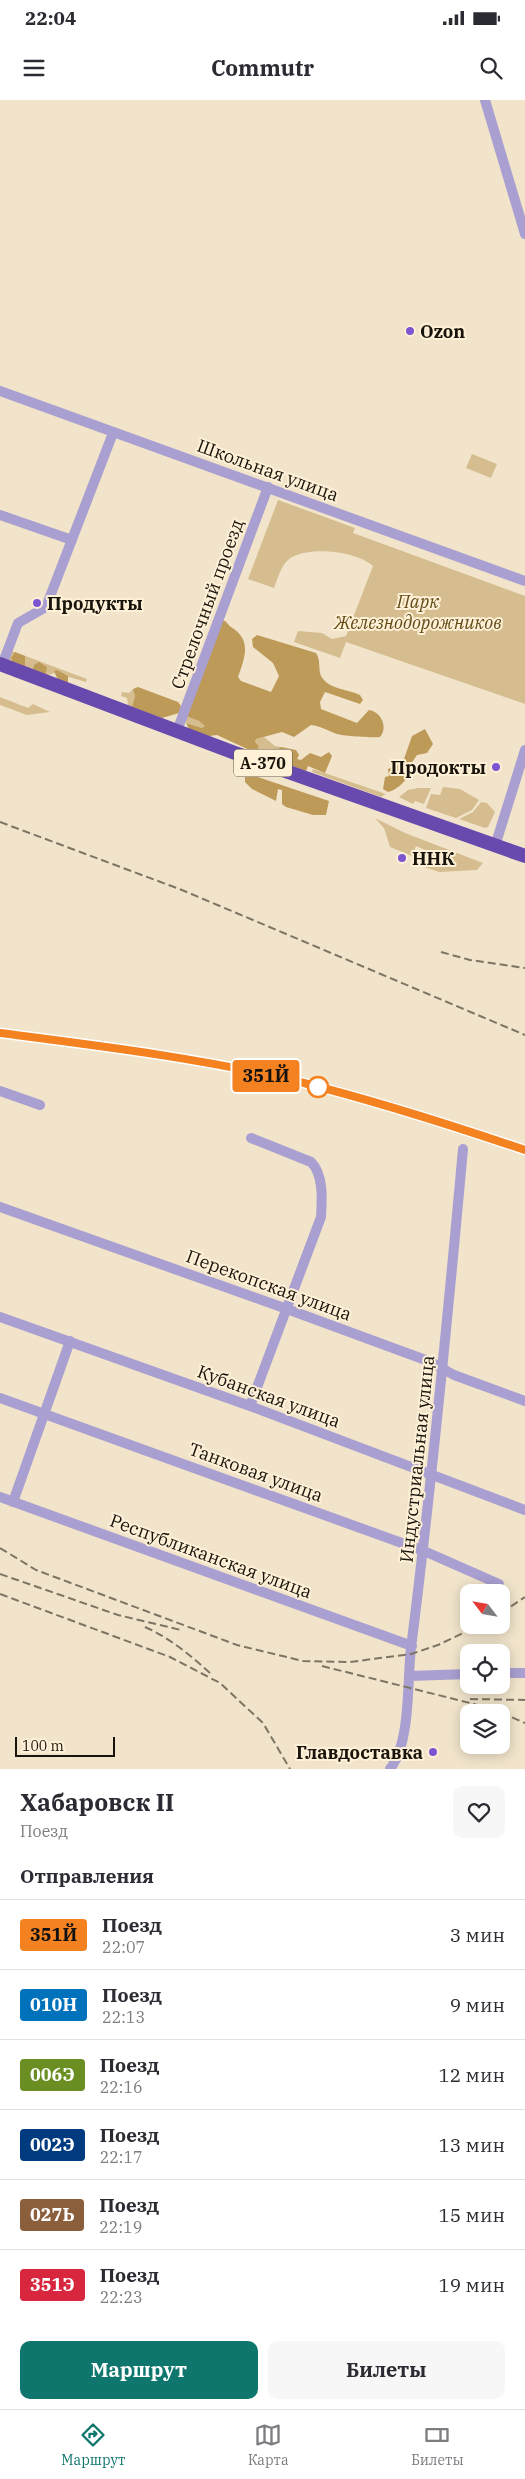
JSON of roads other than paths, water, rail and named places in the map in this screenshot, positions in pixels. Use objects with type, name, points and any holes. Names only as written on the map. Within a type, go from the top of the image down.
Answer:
[{"type":"highway","name":"А-370","points":[[1,665],[177,731],[525,856]]},
{"type":"street","points":[[485,100],[525,234]]},
{"type":"street","name":"Школьная улица","points":[[0,391],[525,581]]},
{"type":"street","points":[[1,665],[18,623],[46,607],[113,433]]},
{"type":"street","name":"Стрелочный проезд","points":[[177,731],[268,487]]},
{"type":"street","points":[[0,515],[72,540]]},
{"type":"street","points":[[495,846],[525,750]]},
{"type":"street","points":[[0,1091],[40,1105]]},
{"type":"street","points":[[250,1406],[320,1217],[320,1182],[315,1166],[306,1158],[251,1138]]},
{"type":"street","name":"Индустриальная улица","points":[[390,1769],[402,1742],[443,1370],[463,1149]]},
{"type":"street","name":"Перекопская улица","points":[[0,1207],[287,1308],[431,1362],[443,1370],[525,1401]]},
{"type":"street","name":"Кубанская улица","points":[[0,1317],[250,1406],[525,1510]]},
{"type":"street","points":[[13,1502],[70,1341]]},
{"type":"street","name":"Танковая улица","points":[[0,1398],[424,1551],[499,1584]]},
{"type":"street","name":"Республиканская улица","points":[[0,1497],[412,1646]]},
{"type":"street","points":[[510,1673],[525,1673]]},
{"type":"street","points":[[409,1676],[460,1674]]},
{"type":"railway","points":[[0,822],[182,890],[525,1035]]},
{"type":"railway","points":[[441,952],[470,960],[525,968]]},
{"type":"railway","points":[[0,1033],[150,1053],[300,1082],[385,1105],[525,1150]]},
{"type":"railway","points":[[0,1548],[36,1570],[237,1645],[303,1661],[350,1662],[411,1654],[438,1645],[461,1634]]},
{"type":"railway","points":[[0,1574],[118,1615],[181,1630]]},
{"type":"railway","points":[[0,1594],[170,1657],[220,1683],[263,1723],[290,1769]]},
{"type":"railway","points":[[510,1607],[525,1597]]},
{"type":"railway","points":[[145,1627],[187,1653],[210,1673]]},
{"type":"railway","points":[[322,1666],[474,1704]]},
{"type":"railway","points":[[470,1699],[525,1700]]},
{"type":"railway","points":[[510,1717],[525,1723]]},
{"type":"train","name":"351Й","points":[[0,1033],[166,1056],[298,1082],[435,1119],[525,1150]]},
{"type":"place","name":"Ozon","points":[[410,331]]},
{"type":"place","name":"Продукты","points":[[37,603]]},
{"type":"place","name":"Продокты","points":[[496,767]]},
{"type":"place","name":"ННК","points":[[402,858]]},
{"type":"place","name":"Главдоставка","points":[[433,1752]]},
{"type":"park label","name":"Парк Железнодорожников","points":[[418,611]]}]
